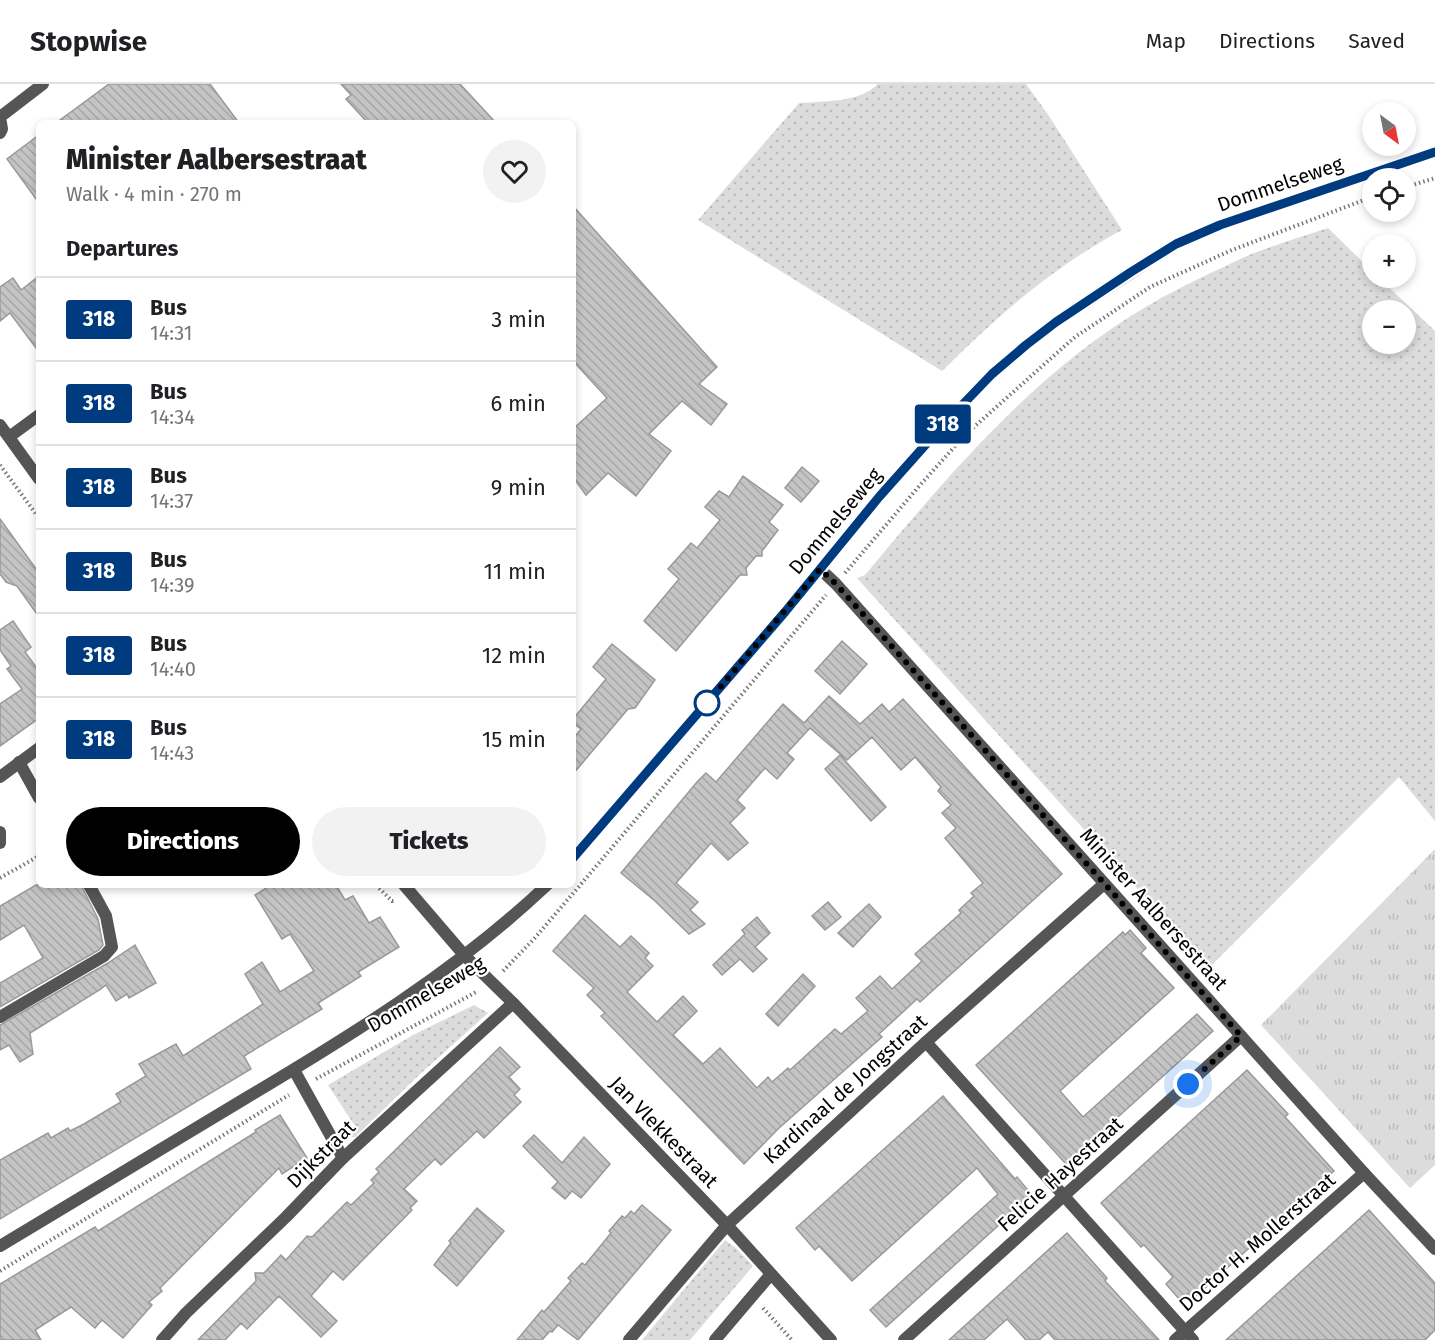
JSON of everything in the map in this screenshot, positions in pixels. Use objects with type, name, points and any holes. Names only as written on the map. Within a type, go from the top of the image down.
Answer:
[{"type":"street","points":[[0,133],[2,129],[0,117],[43,84]]},
{"type":"street","name":"Dommelseweg","points":[[576,855],[785,612],[879,497],[992,374],[1056,322],[1176,244],[1220,225],[1435,152]]},
{"type":"street","points":[[9,437],[36,417]]},
{"type":"street","points":[[0,425],[36,475]]},
{"type":"street","name":"Minister Aalbersestraat","points":[[820,569],[836,584],[1364,1173],[1435,1249]]},
{"type":"street","points":[[0,777],[36,750]]},
{"type":"street","points":[[19,762],[36,793]]},
{"type":"street","points":[[0,832],[0,843]]},
{"type":"street","name":"Kardinaal de Jongstraat","points":[[629,1340],[726,1225],[926,1042],[1104,884]]},
{"type":"street","points":[[0,1017],[104,956],[112,947],[106,916],[90,888]]},
{"type":"street","name":"Jan Vlekkestraat","points":[[407,888],[490,983],[513,1003],[726,1225],[831,1340]]},
{"type":"street","name":"Dommelseweg","points":[[0,1246],[364,1026],[465,956],[513,917],[544,888]]},
{"type":"street","name":"Dijkstraat","points":[[162,1340],[186,1313],[286,1217],[343,1158],[513,1003]]},
{"type":"street","name":"Felicie Hayestraat","points":[[904,1340],[1241,1036]]},
{"type":"street","points":[[926,1042],[1064,1196],[1184,1337]]},
{"type":"street","points":[[294,1070],[343,1158]]},
{"type":"street","name":"Doctor H. Mollerstraat","points":[[1184,1337],[1364,1173]]},
{"type":"street","points":[[715,1340],[771,1274]]},
{"type":"path","points":[[1416,184],[1435,178]]},
{"type":"path","name":"Dommelseweg","points":[[0,1271],[303,1086],[463,1000],[490,983],[533,940],[966,434],[1075,337],[1150,287],[1232,250],[1362,201]]},
{"type":"path","points":[[0,465],[36,514]]},
{"type":"path","points":[[0,878],[36,858]]},
{"type":"path","points":[[758,1302],[792,1340]]},
{"type":"green space","points":[[878,84],[1026,84],[1122,230],[1049,276],[983,331],[942,371],[698,220],[799,103],[851,98],[861,95]]},
{"type":"green space","points":[[1328,228],[1362,261],[1362,288],[1390,288],[1402,300],[1362,300],[1362,354],[1416,354],[1416,313],[1435,331],[1435,821],[1399,777],[1209,968],[857,578],[865,575],[927,502],[994,430],[1066,363],[1104,334],[1153,303],[1254,253]]},
{"type":"green space","points":[[1435,849],[1435,1165],[1410,1188],[1261,1025]]},
{"type":"green space","points":[[474,1005],[488,1013],[355,1137],[345,1137],[355,1126],[328,1085],[413,1035]]},
{"type":"green space","points":[[725,1240],[753,1266],[690,1340],[642,1340]]},
{"type":"building","points":[[109,84],[210,84],[237,120],[60,120]]},
{"type":"building","points":[[341,84],[460,84],[493,120],[365,120],[346,99],[351,95]]},
{"type":"building","points":[[36,137],[36,199],[7,159]]},
{"type":"building","points":[[576,209],[717,367],[699,384],[727,404],[711,425],[682,401],[649,434],[671,451],[636,496],[608,473],[586,495],[576,481],[576,426],[607,398],[576,364]]},
{"type":"building","points":[[13,278],[21,290],[36,278],[36,348],[10,313],[0,321],[0,287]]},
{"type":"building","points":[[802,467],[819,481],[801,502],[785,488]]},
{"type":"building","points":[[743,476],[783,505],[769,522],[778,530],[762,551],[762,556],[756,556],[746,568],[747,575],[740,575],[676,651],[644,621],[679,579],[668,569],[691,543],[697,548],[720,520],[705,507],[719,491],[729,497]]},
{"type":"building","points":[[0,519],[36,569],[36,613],[17,586],[6,582],[0,574]]},
{"type":"building","points":[[13,621],[31,647],[25,652],[36,667],[36,720],[0,746],[0,704],[22,689],[7,669],[11,666],[0,650],[0,630]]},
{"type":"building","points":[[842,641],[867,664],[840,694],[815,671]]},
{"type":"building","points":[[612,644],[655,680],[635,708],[628,709],[576,770],[576,735],[581,729],[576,725],[576,715],[606,679],[593,667]]},
{"type":"building","points":[[829,696],[860,724],[882,704],[889,712],[903,699],[1062,874],[920,1002],[917,999],[879,1034],[882,1037],[778,1129],[744,1164],[601,1016],[605,1013],[587,995],[594,988],[553,951],[585,915],[620,947],[631,936],[649,953],[645,958],[653,966],[627,992],[657,1022],[683,996],[697,1011],[673,1035],[703,1064],[720,1048],[757,1088],[768,1077],[772,1082],[788,1068],[790,1070],[835,1029],[841,1034],[868,1011],[856,998],[880,976],[892,989],[922,961],[915,954],[961,913],[959,910],[974,896],[971,893],[983,883],[945,838],[956,828],[942,813],[951,805],[938,791],[941,787],[915,757],[901,770],[872,737],[847,760],[810,728],[787,753],[794,759],[777,779],[765,768],[737,800],[745,808],[730,823],[748,843],[728,860],[711,843],[676,883],[698,902],[690,910],[705,924],[689,934],[655,901],[621,873],[697,782],[706,773],[716,782],[783,704],[804,723]]},
{"type":"building","points":[[840,755],[886,807],[871,821],[825,769]]},
{"type":"building","points":[[36,885],[36,888],[82,888],[98,919],[103,945],[99,950],[0,1007],[0,983],[43,958],[24,925],[0,940],[0,906]]},
{"type":"building","points":[[266,888],[338,888],[345,900],[353,896],[369,923],[380,917],[399,947],[358,972],[361,976],[318,1003],[322,1009],[244,1056],[251,1069],[0,1219],[0,1160],[48,1133],[51,1138],[68,1128],[70,1131],[84,1124],[121,1102],[116,1094],[146,1076],[139,1064],[176,1044],[183,1056],[263,1004],[245,974],[262,962],[280,992],[314,971],[290,934],[282,939],[255,895]]},
{"type":"building","points":[[828,902],[841,917],[825,930],[812,916]]},
{"type":"building","points":[[869,904],[881,917],[853,947],[838,933]]},
{"type":"building","points":[[757,917],[770,933],[755,947],[767,959],[753,972],[740,959],[722,975],[713,965],[745,934],[742,930]]},
{"type":"building","points":[[1130,930],[1146,948],[1141,953],[1174,988],[1060,1091],[1083,1117],[1197,1014],[1213,1031],[1066,1164],[976,1065],[1123,932],[1125,935]]},
{"type":"building","points":[[135,945],[156,983],[129,998],[127,994],[116,1001],[106,985],[30,1033],[33,1054],[20,1062],[9,1045],[0,1050],[0,1025]]},
{"type":"building","points":[[803,974],[815,986],[778,1026],[766,1014]]},
{"type":"building","points":[[500,1047],[520,1067],[509,1077],[520,1089],[514,1095],[521,1102],[484,1138],[477,1131],[441,1165],[435,1159],[404,1189],[417,1201],[410,1208],[412,1210],[343,1280],[333,1271],[311,1296],[337,1321],[321,1337],[279,1296],[247,1329],[241,1323],[225,1340],[198,1340],[256,1281],[255,1273],[264,1273],[281,1255],[286,1260],[307,1236],[312,1237],[347,1202],[351,1205],[374,1183],[371,1180],[379,1172],[376,1169]]},
{"type":"building","points":[[1247,1070],[1288,1114],[1285,1117],[1334,1171],[1193,1299],[1188,1293],[1180,1300],[1166,1284],[1173,1277],[1144,1245],[1141,1247],[1101,1203]]},
{"type":"building","points":[[943,1096],[1015,1179],[1017,1177],[1032,1195],[886,1327],[870,1310],[998,1194],[977,1168],[852,1281],[819,1246],[815,1250],[796,1228]]},
{"type":"building","points":[[280,1115],[307,1158],[282,1174],[279,1168],[160,1288],[162,1291],[149,1302],[152,1305],[123,1338],[102,1320],[95,1328],[71,1307],[35,1330],[41,1340],[0,1340],[0,1284],[95,1227],[98,1231]]},
{"type":"building","points":[[534,1135],[562,1163],[584,1137],[610,1164],[581,1198],[572,1191],[565,1199],[552,1188],[558,1182],[523,1146]]},
{"type":"building","points":[[642,1205],[671,1230],[578,1340],[558,1325],[542,1340],[517,1340],[542,1310],[544,1312],[571,1281],[568,1278],[582,1263],[585,1265],[622,1216],[625,1218],[631,1211],[634,1214]]},
{"type":"building","points":[[477,1208],[504,1231],[457,1286],[434,1265],[451,1243],[449,1241]]},
{"type":"building","points":[[1369,1210],[1435,1283],[1435,1330],[1425,1340],[1226,1340]]},
{"type":"building","points":[[1067,1233],[1107,1278],[1105,1281],[1159,1340],[1055,1340],[1048,1332],[1039,1340],[1026,1340],[1007,1319],[984,1340],[949,1340]]},
{"type":"bus line","name":"318","points":[[576,855],[785,612],[879,497],[992,374],[1026,345],[1056,322],[1176,244],[1220,225],[1435,152]]},
{"type":"route","points":[[707,703],[820,569],[836,584],[1241,1036],[1188,1084]]}]
